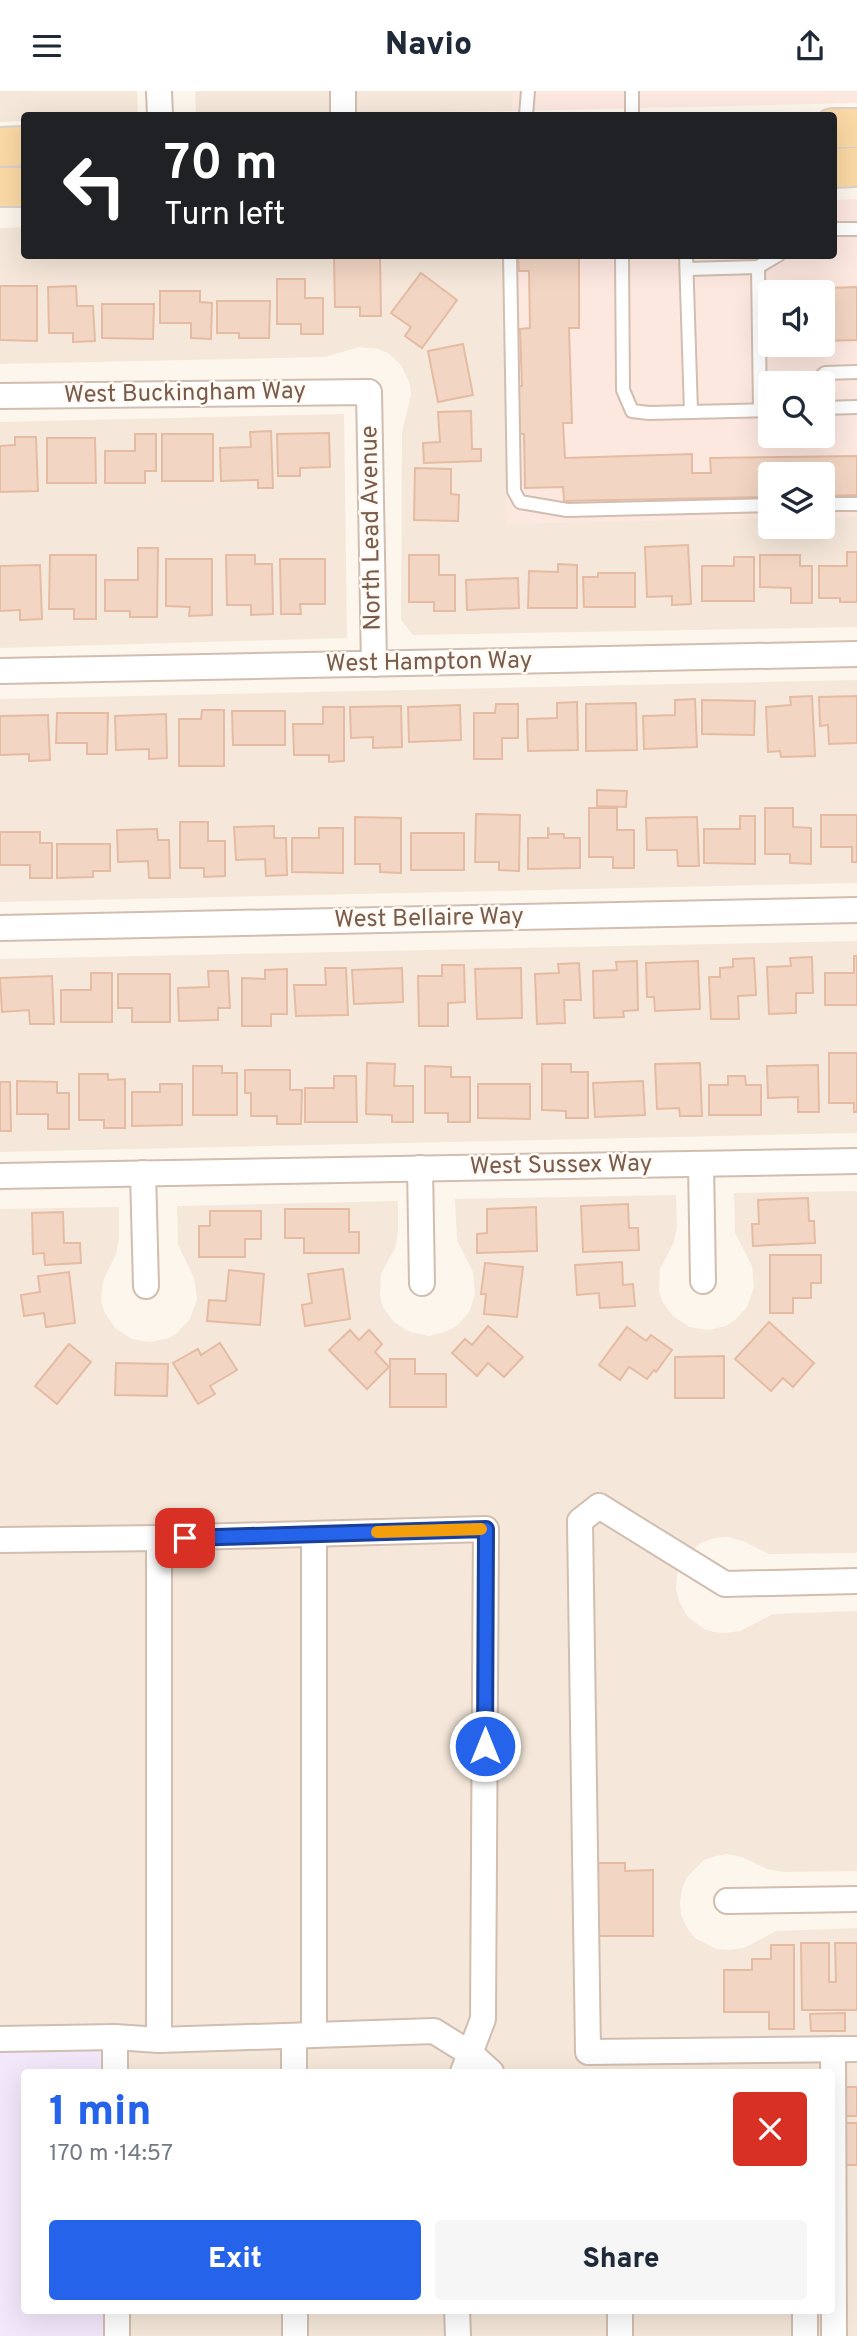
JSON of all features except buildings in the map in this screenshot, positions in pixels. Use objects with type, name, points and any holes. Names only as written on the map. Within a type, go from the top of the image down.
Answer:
[{"type":"main road","points":[[837,128],[857,128]]},
{"type":"main road","points":[[0,147],[21,146]]},
{"type":"main road","points":[[837,168],[857,167]]},
{"type":"main road","points":[[0,187],[21,187]]},
{"type":"street","points":[[159,91],[160,112]]},
{"type":"street","points":[[343,91],[343,112]]},
{"type":"street","name":"West Buckingham Way","points":[[0,396],[369,392]]},
{"type":"street","name":"North Lead Avenue","points":[[369,392],[374,664]]},
{"type":"street","name":"West Hampton Way","points":[[0,671],[857,654]]},
{"type":"street","name":"West Bellaire Way","points":[[0,927],[857,910]]},
{"type":"street","name":"West Sussex Way","points":[[0,1176],[857,1161]]},
{"type":"street","points":[[701,1164],[703,1281]]},
{"type":"street","points":[[420,1168],[422,1283]]},
{"type":"street","points":[[143,1173],[146,1286]]},
{"type":"street","points":[[835,2310],[845,2049],[588,2052],[580,1521],[598,1506],[725,1584],[857,1581]]},
{"type":"street","points":[[0,1540],[486,1529],[483,2019],[467,2063],[434,2031],[159,2041],[115,2037],[0,2039]]},
{"type":"street","points":[[295,2069],[304,2036],[314,1534]]},
{"type":"street","points":[[159,1538],[159,2041]]},
{"type":"street","points":[[727,1901],[857,1899]]},
{"type":"street","points":[[115,2037],[115,2069]]},
{"type":"street","points":[[117,2314],[117,2336]]},
{"type":"street","points":[[295,2314],[295,2336]]},
{"type":"street","points":[[457,2314],[458,2336]]},
{"type":"street","points":[[620,2314],[620,2336]]},
{"type":"street","points":[[805,2314],[805,2336]]},
{"type":"street","points":[[834,2336],[835,2314]]},
{"type":"lane","points":[[526,112],[527,91]]},
{"type":"lane","points":[[632,91],[632,112]]},
{"type":"lane","points":[[837,229],[857,229]]},
{"type":"lane","points":[[510,259],[514,491],[520,502],[567,510],[758,505]]},
{"type":"lane","points":[[622,259],[623,390],[632,411],[758,410]]},
{"type":"lane","points":[[691,412],[687,262],[758,267],[771,259]]},
{"type":"lane","points":[[758,267],[763,371]]},
{"type":"lane","points":[[835,373],[857,372]]},
{"type":"lane","points":[[835,408],[857,407]]},
{"type":"lane","points":[[835,504],[857,504]]},
{"type":"shaded area","points":[[0,91],[137,91],[138,112],[21,112],[21,121],[0,122]]},
{"type":"shaded area","points":[[195,91],[512,91],[512,111],[196,112]]},
{"type":"shaded area","points":[[512,91],[857,91],[857,103],[512,111]]},
{"type":"shaded area","points":[[857,199],[857,516],[835,517],[835,462],[758,462],[758,518],[507,524],[504,259],[837,259],[837,200]]},
{"type":"shaded area","points":[[21,227],[21,259],[507,259],[758,506],[758,539],[835,539],[835,517],[857,516],[857,627],[413,635],[401,620],[402,432],[411,395],[410,384],[401,365],[388,353],[359,347],[325,357],[0,364],[0,228]]},
{"type":"shaded area","points":[[344,414],[347,638],[0,648],[0,422]]},
{"type":"shaded area","points":[[857,680],[857,883],[0,902],[0,699]]},
{"type":"shaded area","points":[[857,941],[857,1133],[0,1152],[0,959]]},
{"type":"shaded area","points":[[857,1191],[857,1553],[769,1554],[743,1541],[728,1537],[715,1538],[701,1543],[690,1552],[677,1575],[676,1589],[687,1616],[704,1629],[714,1632],[740,1631],[773,1614],[857,1611],[857,1871],[783,1872],[767,1869],[742,1857],[727,1854],[716,1856],[704,1860],[687,1877],[682,1889],[681,1915],[695,1938],[716,1949],[728,1950],[744,1948],[776,1931],[857,1928],[857,2336],[105,2336],[104,2314],[835,2314],[835,2069],[101,2069],[100,2049],[0,2050],[0,1209],[119,1207],[116,1254],[103,1281],[101,1302],[115,1328],[132,1339],[150,1342],[169,1338],[177,1333],[190,1319],[197,1299],[194,1278],[178,1245],[177,1206],[398,1201],[395,1248],[381,1274],[380,1296],[383,1307],[394,1322],[410,1332],[429,1336],[456,1326],[469,1313],[475,1294],[473,1272],[457,1240],[455,1199],[676,1195],[677,1226],[674,1242],[660,1269],[659,1290],[662,1301],[673,1316],[689,1327],[708,1330],[726,1326],[735,1320],[747,1307],[754,1287],[752,1266],[735,1233],[734,1193]]},
{"type":"shaded area","points":[[100,2048],[101,2069],[21,2069],[21,2314],[104,2314],[105,2336],[0,2336],[0,2050]]},
{"type":"slow traffic","points":[[377,1532],[481,1529]]},
{"type":"route","points":[[185,1538],[486,1529],[485,1746]]}]
